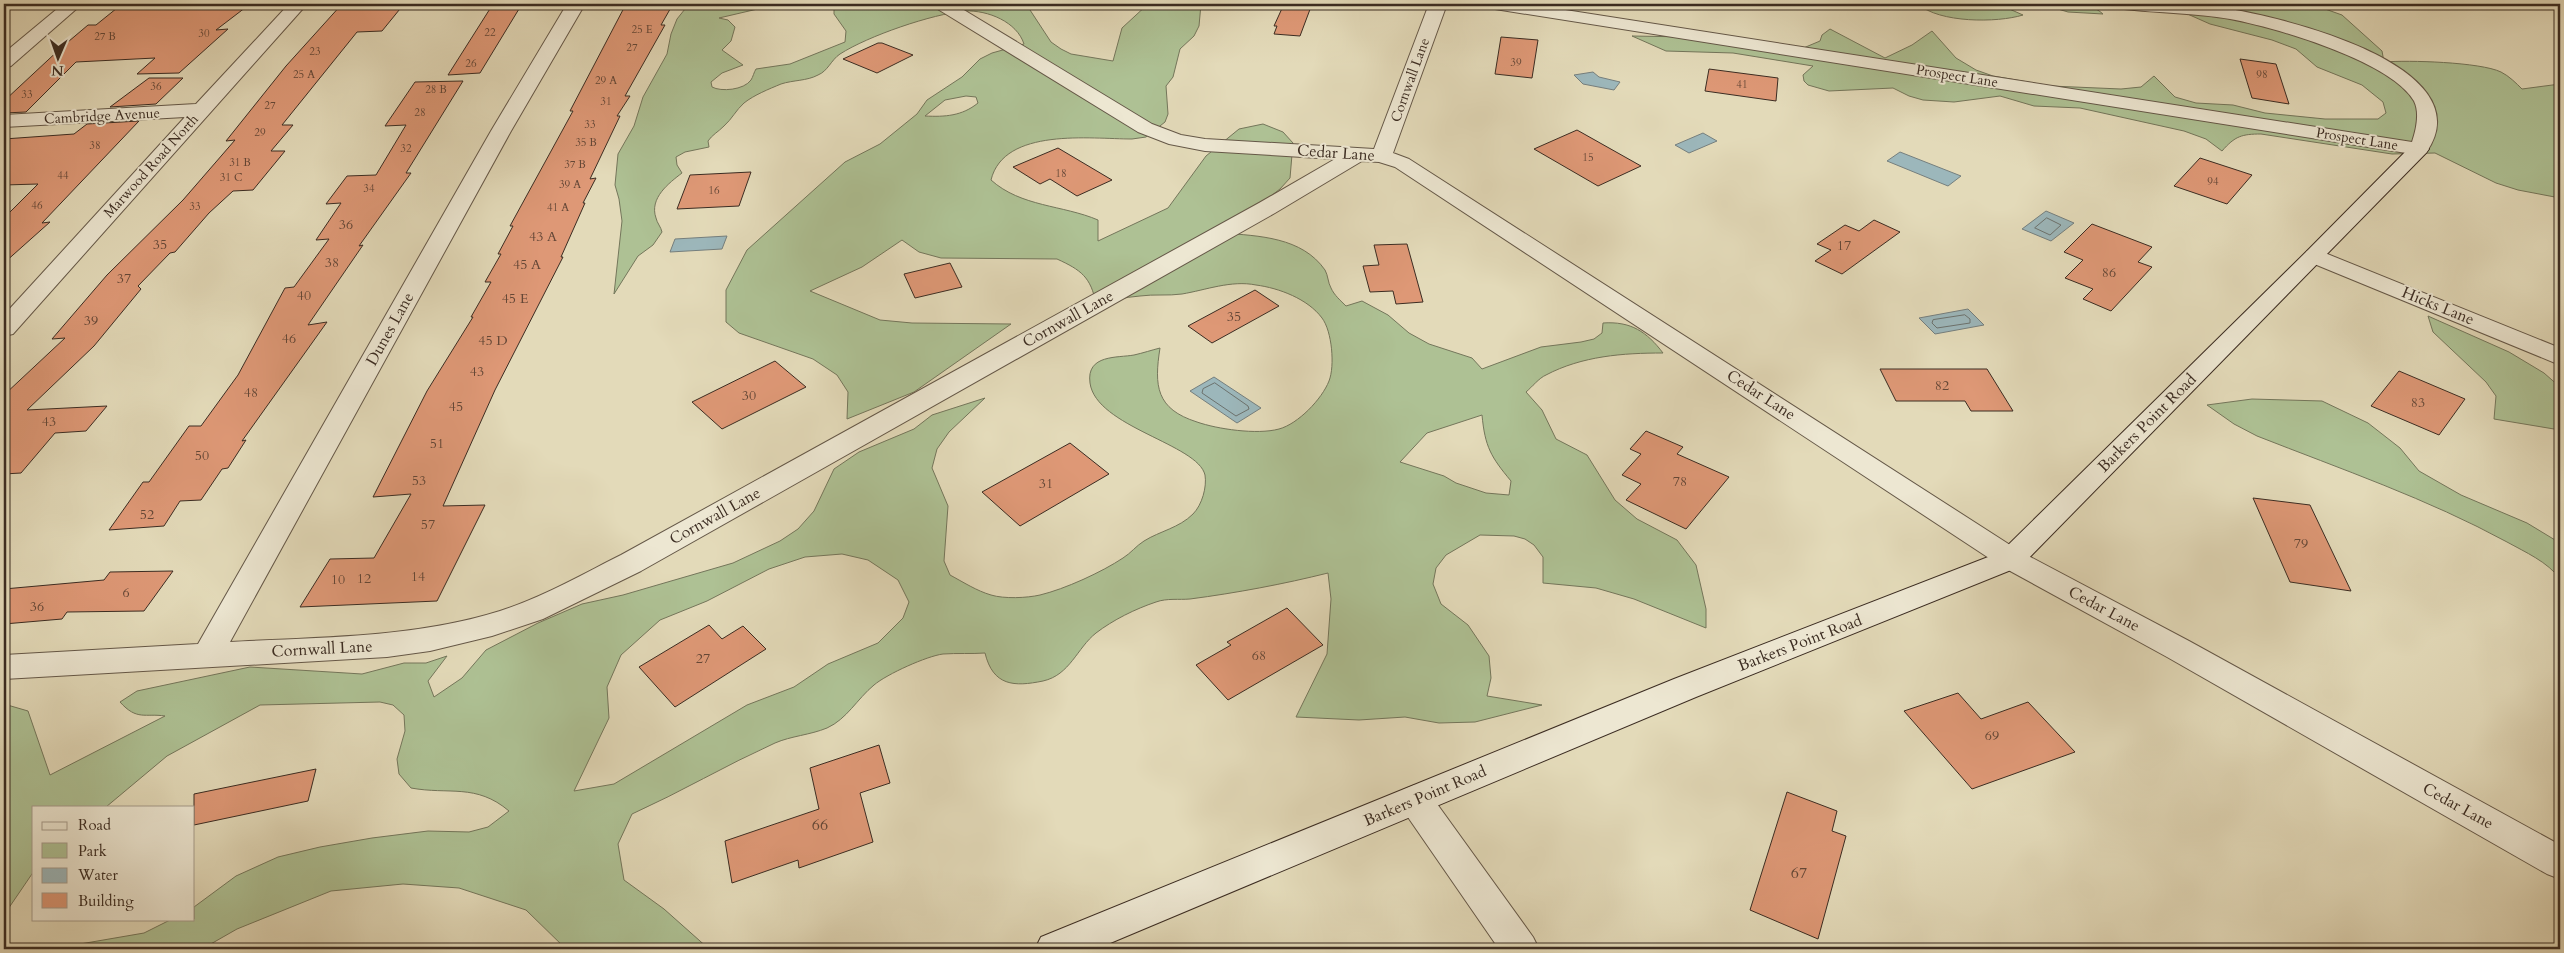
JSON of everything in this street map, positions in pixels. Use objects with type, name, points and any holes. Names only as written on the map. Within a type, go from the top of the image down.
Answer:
[{"type":"street","points":[[4,62],[72,4]]},
{"type":"street","name":"Marwood Road North","points":[[4,329],[298,4]]},
{"type":"street","name":"Dunes Lane","points":[[207,656],[492,148],[576,4]]},
{"type":"street","name":"Cedar Lane","points":[[942,4],[1145,128],[1176,140],[1205,145],[1370,155],[1402,163],[2011,560],[2178,649],[2560,863]]},
{"type":"street","name":"Cornwall Lane","points":[[4,667],[349,648],[424,641],[517,617],[552,603],[631,563],[1258,213],[1370,155],[1438,4]]},
{"type":"street","name":"Prospect Lane","points":[[1495,4],[2419,149]]},
{"type":"street","points":[[2124,4],[2230,14],[2266,21],[2314,36],[2380,64],[2402,77],[2424,100],[2427,115],[2419,149]]},
{"type":"street","name":"Cambridge Avenue","points":[[4,121],[201,110]]},
{"type":"street","name":"Barkers Point Road","points":[[1054,949],[1685,688],[2011,560],[2315,256],[2419,149]]},
{"type":"street","name":"Hicks Lane","points":[[2315,256],[2560,357]]},
{"type":"street","points":[[1415,800],[1520,949]]},
{"type":"green space","points":[[2065,3],[2082,5],[2103,14],[2068,12],[2041,4]]},
{"type":"green space","points":[[689,4],[779,4],[719,18],[728,20],[735,27],[731,41],[722,50],[743,65],[722,73],[711,82],[712,87],[726,90],[738,88],[748,83],[756,69],[790,64],[845,42],[846,31],[834,14],[834,5],[830,4],[1032,4],[1030,10],[1051,42],[1071,54],[1113,61],[1122,28],[1148,4],[1201,4],[1199,26],[1194,36],[1180,49],[1173,77],[1166,86],[1168,114],[1165,122],[1146,137],[1132,139],[1073,138],[1031,144],[1013,151],[999,163],[991,180],[1015,196],[1098,220],[1098,241],[1168,208],[1206,156],[1239,129],[1263,124],[1283,132],[1293,143],[1290,178],[1280,189],[1223,233],[1279,240],[1304,251],[1325,270],[1332,291],[1346,306],[1362,301],[1388,315],[1409,333],[1429,344],[1472,358],[1482,369],[1541,347],[1594,339],[1602,333],[1603,323],[1622,324],[1637,329],[1651,339],[1663,353],[1618,355],[1588,360],[1543,376],[1526,392],[1542,410],[1556,439],[1587,455],[1615,500],[1637,519],[1677,540],[1696,565],[1706,609],[1706,628],[1634,599],[1596,588],[1543,583],[1543,557],[1534,545],[1525,539],[1514,536],[1480,535],[1446,555],[1436,568],[1433,584],[1441,604],[1468,625],[1489,656],[1491,678],[1487,696],[1542,705],[1475,722],[1439,723],[1405,717],[1359,720],[1296,717],[1327,654],[1331,599],[1328,573],[1242,591],[1190,599],[1164,600],[1132,611],[1096,633],[1067,667],[1052,678],[1043,681],[1023,684],[1006,682],[993,672],[985,653],[936,655],[907,666],[874,685],[846,714],[827,728],[775,743],[632,814],[618,844],[624,880],[664,909],[709,949],[566,949],[526,910],[459,888],[403,884],[331,891],[237,929],[202,949],[51,949],[144,933],[170,920],[195,920],[195,906],[236,876],[278,857],[372,838],[428,831],[469,832],[488,827],[509,811],[497,802],[474,793],[411,788],[399,774],[397,759],[405,731],[404,715],[393,705],[380,702],[260,705],[167,756],[107,806],[32,806],[32,874],[4,915],[4,704],[28,711],[50,775],[165,716],[136,714],[120,702],[137,691],[250,667],[362,674],[404,663],[426,663],[447,656],[428,681],[434,697],[462,678],[486,650],[538,623],[582,604],[623,595],[733,563],[780,541],[798,529],[814,511],[834,469],[859,452],[914,429],[932,415],[985,398],[949,432],[937,449],[932,468],[948,506],[944,561],[950,575],[986,593],[1009,598],[1040,595],[1061,589],[1094,574],[1123,558],[1144,541],[1182,523],[1193,514],[1203,496],[1205,475],[1198,464],[1185,454],[1110,412],[1096,398],[1090,383],[1090,374],[1098,362],[1104,359],[1134,355],[1160,348],[1157,374],[1158,385],[1166,403],[1183,417],[1215,427],[1237,430],[1270,431],[1286,426],[1309,410],[1326,388],[1331,375],[1332,349],[1325,324],[1322,318],[1309,305],[1283,292],[1265,286],[1237,284],[1182,294],[1150,295],[1096,304],[1091,287],[1084,276],[1073,267],[1057,259],[941,258],[919,252],[902,240],[862,267],[810,291],[880,320],[912,323],[1011,324],[914,392],[847,419],[848,392],[837,375],[813,359],[739,333],[726,322],[726,290],[747,250],[845,162],[880,144],[917,114],[927,100],[962,77],[980,59],[992,53],[1024,44],[1015,29],[1008,24],[992,15],[974,11],[935,16],[883,33],[840,54],[818,75],[781,84],[744,103],[708,141],[709,147],[685,152],[676,157],[677,165],[682,173],[671,181],[655,204],[656,218],[662,232],[653,245],[638,256],[614,294],[622,221],[615,185],[618,154],[634,126],[643,97],[667,54],[671,34],[677,19]],"holes":[[[966,96],[976,97],[978,103],[966,111],[953,115],[925,116],[945,100]],[[1482,415],[1490,451],[1511,481],[1509,495],[1486,493],[1456,483],[1444,476],[1400,462],[1427,433]],[[842,554],[868,560],[898,580],[909,602],[903,618],[878,643],[828,664],[794,687],[747,705],[614,784],[574,791],[609,718],[607,687],[621,655],[660,620],[707,601],[769,569],[805,557]]]},
{"type":"green space","points":[[1918,4],[1998,4],[2023,15],[2012,18],[1969,20],[1940,15]]},
{"type":"green space","points":[[2165,4],[2311,4],[2342,15],[2382,51],[2384,62],[2409,61],[2477,66],[2501,72],[2522,89],[2560,84],[2560,198],[2518,190],[2496,183],[2435,153],[2392,154],[2261,134],[2239,137],[2222,151],[2206,139],[2184,131],[2080,108],[2034,106],[2000,96],[1954,102],[1923,100],[1893,88],[1829,91],[1808,85],[1804,81],[1803,75],[1813,66],[1733,53],[1666,51],[1632,36],[1690,37],[1801,49],[1820,41],[1822,35],[1830,29],[1885,58],[1912,45],[1932,31],[1956,58],[1976,70],[1993,76],[2051,86],[2121,89],[2141,87],[2154,76],[2175,97],[2196,103],[2233,105],[2265,113],[2325,119],[2378,119],[2386,113],[2383,102],[2362,85],[2317,67],[2296,49],[2272,40],[2210,24]]},
{"type":"green space","points":[[2428,316],[2509,352],[2544,373],[2560,387],[2560,430],[2494,419],[2496,396],[2486,382],[2433,332]]},
{"type":"green space","points":[[2252,399],[2322,401],[2368,423],[2400,448],[2419,471],[2461,495],[2527,523],[2560,543],[2560,579],[2549,567],[2536,558],[2477,526],[2384,485],[2257,436],[2234,424],[2207,405]]},
{"type":"water","points":[[1593,72],[1599,77],[1620,82],[1614,90],[1583,84],[1574,75]]},
{"type":"water","points":[[1703,133],[1717,141],[1689,153],[1675,145]]},
{"type":"water","points":[[1900,152],[1961,176],[1948,186],[1887,161]]},
{"type":"water","points":[[2046,211],[2074,223],[2051,241],[2022,229]]},
{"type":"water","points":[[727,236],[722,249],[670,252],[675,239]]},
{"type":"water","points":[[1968,309],[1984,325],[1935,334],[1919,318]]},
{"type":"water","points":[[1214,377],[1261,408],[1237,423],[1190,391]]},
{"type":"building","points":[[122,4],[250,4],[216,30],[228,29],[179,73],[137,74],[155,58],[76,62],[26,112],[4,113],[4,101],[62,47],[88,25],[96,25]]},
{"type":"building","points":[[342,4],[404,4],[382,31],[357,32],[282,125],[293,125],[271,151],[285,151],[253,190],[233,191],[209,213],[175,252],[170,253],[138,286],[141,289],[94,346],[27,410],[107,406],[86,431],[55,433],[21,473],[4,474],[4,395],[65,338],[52,339],[107,275],[183,200],[235,140],[226,141],[286,66]]},
{"type":"building","points":[[493,4],[522,4],[480,73],[448,75]]},
{"type":"building","points":[[626,4],[673,4],[661,25],[665,25],[625,96],[630,96],[617,116],[620,116],[590,179],[596,178],[583,203],[585,203],[561,257],[563,257],[495,390],[443,506],[485,505],[437,601],[300,607],[330,559],[374,558],[411,494],[373,497],[427,391],[473,317],[471,317],[491,282],[485,282],[501,254],[498,254],[513,226],[510,226],[573,111],[570,111]]},
{"type":"building","points":[[1284,4],[1312,4],[1300,36],[1274,34],[1277,26],[1274,26]]},
{"type":"building","points":[[1501,37],[1538,40],[1532,78],[1495,74]]},
{"type":"building","points":[[878,43],[913,55],[877,73],[843,59]]},
{"type":"building","points":[[2240,59],[2276,64],[2289,104],[2252,98]]},
{"type":"building","points":[[1709,69],[1778,78],[1776,101],[1705,91]]},
{"type":"building","points":[[149,78],[183,78],[156,104],[110,107]]},
{"type":"building","points":[[463,81],[406,173],[411,173],[359,246],[363,245],[308,325],[327,322],[242,441],[246,440],[228,468],[222,469],[201,500],[180,501],[164,526],[109,530],[143,482],[149,482],[189,426],[201,426],[238,375],[285,288],[294,287],[329,239],[316,240],[341,203],[326,204],[347,176],[376,175],[406,125],[385,126],[415,82]]},
{"type":"building","points":[[139,121],[42,223],[50,222],[4,263],[4,218],[38,184],[4,185],[4,139],[74,134],[87,124]]},
{"type":"building","points":[[1577,130],[1641,166],[1598,186],[1534,149]]},
{"type":"building","points":[[1058,148],[1112,180],[1077,196],[1050,179],[1040,184],[1013,167]]},
{"type":"building","points":[[2200,158],[2252,175],[2227,204],[2174,186]]},
{"type":"building","points":[[751,172],[739,206],[677,209],[690,175]]},
{"type":"building","points":[[1874,220],[1900,232],[1842,274],[1815,261],[1831,250],[1817,244],[1845,225],[1859,231]]},
{"type":"building","points":[[2092,224],[2152,247],[2138,262],[2152,267],[2111,311],[2083,299],[2093,289],[2065,278],[2083,260],[2064,252]]},
{"type":"building","points":[[1407,244],[1423,302],[1396,304],[1393,291],[1370,292],[1363,266],[1379,265],[1374,245]]},
{"type":"building","points":[[950,263],[962,287],[915,298],[904,274]]},
{"type":"building","points":[[1255,290],[1279,306],[1212,343],[1188,326]]},
{"type":"building","points":[[775,361],[806,387],[722,429],[692,402]]},
{"type":"building","points":[[1880,369],[1987,369],[2013,411],[1971,411],[1965,401],[1896,401]]},
{"type":"building","points":[[2399,371],[2465,399],[2439,435],[2371,406]]},
{"type":"building","points":[[1646,431],[1683,447],[1677,454],[1729,477],[1686,529],[1626,500],[1641,484],[1622,475],[1641,454],[1630,449]]},
{"type":"building","points":[[1070,443],[1109,474],[1020,526],[982,492]]},
{"type":"building","points":[[2253,498],[2310,505],[2351,591],[2290,582]]},
{"type":"building","points":[[173,571],[144,611],[67,612],[62,619],[4,624],[4,589],[104,580],[110,572]]},
{"type":"building","points":[[1287,608],[1323,645],[1228,700],[1196,665],[1231,645],[1227,642]]},
{"type":"building","points":[[709,625],[722,639],[743,626],[766,649],[675,707],[639,667]]},
{"type":"building","points":[[1958,693],[1981,719],[2028,702],[2075,752],[1972,789],[1904,711]]},
{"type":"building","points":[[879,745],[890,783],[860,793],[873,842],[799,868],[798,860],[732,883],[725,841],[819,809],[810,768]]},
{"type":"building","points":[[316,769],[308,801],[195,825],[194,794]]},
{"type":"building","points":[[1787,792],[1837,811],[1832,831],[1846,836],[1818,939],[1750,910]]}]
